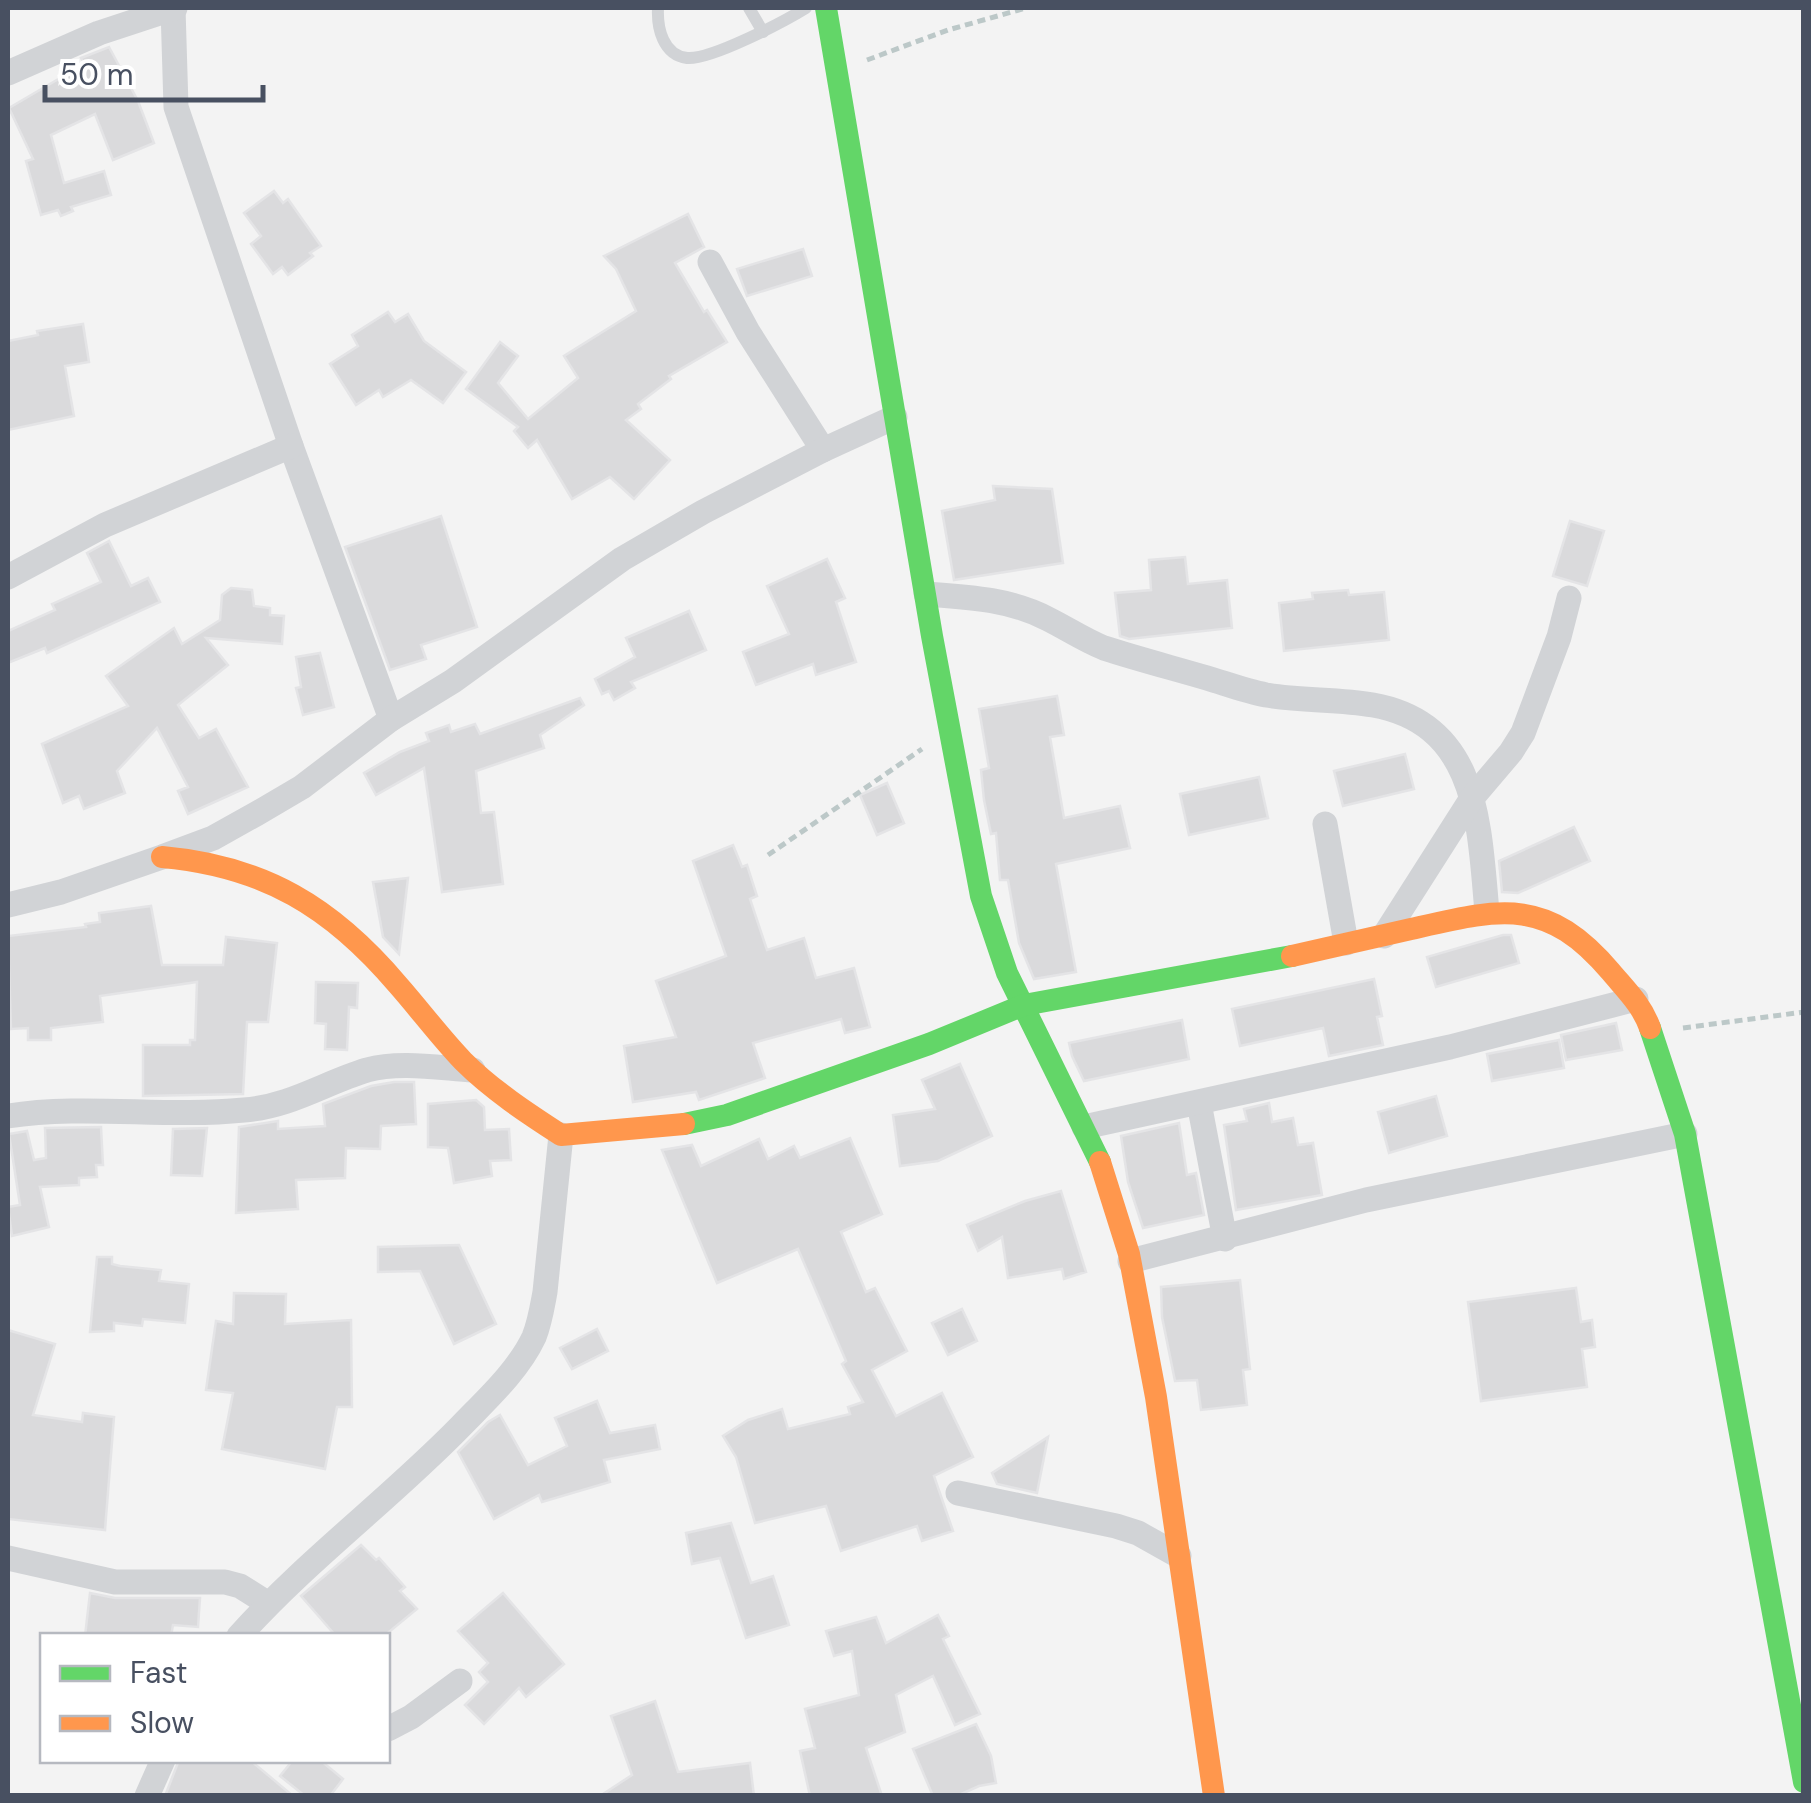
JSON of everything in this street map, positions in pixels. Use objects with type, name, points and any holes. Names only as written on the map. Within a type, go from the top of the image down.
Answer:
[{"type":"street","points":[[8,74],[98,33],[174,8],[176,107],[291,446],[391,719]]},
{"type":"street","points":[[826,8],[926,594],[985,911],[998,953],[1084,1127],[1114,1202],[1130,1261],[1153,1380],[1214,1796]]},
{"type":"street","points":[[710,262],[748,332],[823,450]]},
{"type":"street","points":[[8,905],[61,892],[213,838],[302,787],[391,719],[453,681],[622,560],[703,512],[896,416]]},
{"type":"street","points":[[8,577],[105,525],[291,446]]},
{"type":"street","points":[[926,594],[990,599],[1048,619],[1104,648],[1266,695],[1370,704],[1402,711],[1424,723],[1458,762],[1472,798],[1480,835],[1487,912]]},
{"type":"street","points":[[1384,936],[1472,798],[1503,763],[1523,732],[1559,637],[1569,598]]},
{"type":"street","points":[[1325,824],[1346,944]]},
{"type":"street","points":[[162,857],[205,858],[236,867],[275,882],[336,922],[390,975],[473,1070],[561,1135],[696,1124],[727,1116],[929,1044],[1024,1004],[1255,964],[1487,912],[1533,916],[1559,926],[1589,946],[1636,999],[1653,1030],[1686,1134],[1804,1782]]},
{"type":"street","points":[[1084,1127],[1526,1029],[1636,999]]},
{"type":"street","points":[[8,1116],[249,1110],[316,1092],[384,1066],[473,1070]]},
{"type":"street","points":[[1199,1103],[1224,1239]]},
{"type":"street","points":[[1130,1261],[1422,1187],[1686,1134]]},
{"type":"street","points":[[8,1558],[115,1582],[225,1582],[240,1586],[255,1624],[406,1482],[488,1398],[532,1340],[543,1305],[561,1135]]},
{"type":"street","points":[[958,1494],[1116,1526],[1138,1533],[1179,1556]]},
{"type":"street","points":[[390,1727],[411,1717],[460,1680]]},
{"type":"street","points":[[147,1796],[162,1763]]},
{"type":"lane","points":[[658,8],[661,37],[684,58],[702,56],[762,32],[806,8]]},
{"type":"lane","points":[[749,8],[762,32]]},
{"type":"path","points":[[836,71],[948,30],[1026,8]]},
{"type":"path","points":[[768,855],[950,730]]},
{"type":"path","points":[[1653,1030],[1804,1012]]},
{"type":"building","points":[[109,47],[138,101],[154,143],[113,160],[95,114],[51,135],[64,183],[104,171],[111,195],[71,207],[73,211],[61,216],[58,210],[41,215],[26,161],[33,159],[9,108],[84,64],[81,58]]},
{"type":"building","points":[[274,191],[283,203],[288,199],[321,246],[288,275],[282,267],[273,274],[251,244],[261,236],[244,213]]},
{"type":"building","points":[[688,214],[704,247],[675,263],[727,342],[669,376],[671,379],[638,404],[641,409],[626,420],[670,460],[634,499],[610,477],[572,499],[537,440],[528,448],[514,431],[518,427],[466,389],[500,342],[518,356],[498,383],[528,419],[578,378],[564,356],[636,311],[616,269],[604,256]]},
{"type":"building","points":[[803,249],[812,276],[747,296],[737,269]]},
{"type":"building","points":[[388,312],[395,322],[408,314],[424,341],[466,372],[443,403],[411,380],[383,397],[379,390],[356,405],[330,364],[358,346],[352,335]]},
{"type":"building","points":[[83,324],[89,362],[65,366],[74,416],[8,430],[8,341],[38,335],[37,331]]},
{"type":"building","points":[[993,486],[1052,489],[1063,563],[954,580],[942,511],[995,500]]},
{"type":"building","points":[[441,516],[477,627],[421,645],[426,659],[390,670],[345,547]]},
{"type":"building","points":[[1570,521],[1604,531],[1587,586],[1553,576]]},
{"type":"building","points":[[109,541],[131,586],[148,578],[160,602],[47,653],[45,648],[8,663],[8,631],[55,610],[52,604],[101,582],[87,553]]},
{"type":"building","points":[[1185,557],[1188,584],[1227,580],[1232,628],[1129,639],[1120,636],[1115,593],[1151,590],[1149,560]]},
{"type":"building","points":[[827,559],[845,598],[836,602],[856,662],[816,675],[813,664],[756,685],[743,652],[789,634],[767,586]]},
{"type":"building","points":[[231,588],[252,590],[254,606],[270,608],[270,615],[284,616],[282,644],[206,638],[228,665],[178,705],[199,738],[216,729],[248,787],[188,814],[178,791],[188,787],[157,728],[117,771],[125,793],[84,809],[79,796],[63,803],[42,744],[128,706],[106,676],[174,628],[182,644],[220,620],[222,595]]},
{"type":"building","points":[[1348,590],[1349,595],[1384,592],[1389,640],[1284,651],[1279,603],[1313,599],[1312,593]]},
{"type":"building","points":[[689,611],[706,650],[631,682],[635,688],[614,700],[609,691],[602,694],[595,679],[635,657],[626,638]]},
{"type":"building","points":[[320,653],[334,707],[303,715],[296,688],[301,687],[296,657]]},
{"type":"building","points":[[1057,696],[1064,735],[1050,737],[1064,818],[1120,806],[1130,848],[1056,864],[1076,972],[1034,979],[1019,943],[1008,880],[1000,880],[996,833],[991,834],[984,800],[981,770],[989,768],[979,709]]},
{"type":"building","points":[[580,698],[584,705],[540,735],[544,748],[476,771],[481,813],[494,812],[503,884],[442,892],[424,768],[376,795],[364,773],[429,741],[426,733],[449,725],[451,732],[475,724],[480,734]]},
{"type":"building","points":[[1405,754],[1414,789],[1343,806],[1334,771]]},
{"type":"building","points":[[1259,777],[1268,818],[1189,835],[1180,794]]},
{"type":"building","points":[[887,783],[904,823],[877,835],[860,795]]},
{"type":"building","points":[[1574,827],[1590,861],[1518,893],[1502,892],[1499,861]]},
{"type":"building","points":[[733,845],[742,867],[747,865],[757,896],[750,899],[767,950],[804,938],[816,978],[854,968],[870,1027],[845,1033],[841,1019],[753,1043],[765,1078],[699,1100],[696,1092],[633,1102],[624,1046],[676,1037],[656,981],[726,956],[693,861]]},
{"type":"building","points":[[408,878],[399,954],[383,937],[373,882]]},
{"type":"building","points":[[151,906],[162,965],[223,965],[226,937],[277,943],[268,1022],[247,1022],[243,1094],[143,1096],[143,1045],[190,1045],[190,1040],[195,1040],[197,982],[100,996],[103,1022],[51,1028],[51,1040],[28,1040],[28,1028],[11,1029],[8,936],[86,927],[85,924],[100,922],[99,913]]},
{"type":"building","points":[[1511,935],[1519,963],[1436,987],[1427,957]]},
{"type":"building","points":[[1374,979],[1383,1045],[1329,1056],[1323,1028],[1240,1046],[1232,1009]]},
{"type":"building","points":[[316,982],[358,983],[357,1008],[349,1007],[347,1050],[325,1049],[326,1024],[315,1023]]},
{"type":"building","points":[[1182,1020],[1189,1059],[1084,1081],[1072,1056],[1069,1043]]},
{"type":"building","points":[[1616,1023],[1622,1050],[1566,1060],[1561,1035]]},
{"type":"building","points":[[1559,1040],[1564,1068],[1492,1081],[1487,1054]]},
{"type":"building","points":[[960,1064],[992,1136],[938,1161],[900,1166],[893,1115],[935,1109],[922,1080]]},
{"type":"building","points":[[394,1082],[414,1082],[416,1124],[381,1126],[380,1149],[346,1148],[345,1178],[296,1180],[298,1209],[236,1213],[239,1127],[278,1121],[278,1129],[325,1126],[323,1104]]},
{"type":"building","points":[[1436,1096],[1447,1136],[1389,1153],[1378,1112]]},
{"type":"building","points":[[476,1100],[484,1107],[485,1130],[509,1129],[511,1160],[490,1161],[492,1176],[454,1183],[448,1148],[428,1147],[428,1104]]},
{"type":"building","points":[[1269,1103],[1272,1122],[1293,1118],[1298,1145],[1313,1143],[1322,1195],[1236,1210],[1224,1125],[1247,1121],[1244,1109]]},
{"type":"building","points":[[1179,1123],[1187,1175],[1196,1173],[1204,1215],[1143,1228],[1128,1182],[1121,1136]]},
{"type":"building","points":[[101,1127],[103,1165],[96,1165],[97,1177],[79,1178],[79,1185],[40,1187],[49,1227],[12,1236],[8,1207],[20,1205],[9,1134],[27,1131],[34,1160],[46,1158],[45,1128]]},
{"type":"building","points":[[207,1128],[202,1176],[171,1175],[173,1129]]},
{"type":"building","points":[[850,1138],[882,1214],[841,1232],[866,1292],[875,1288],[907,1351],[872,1370],[896,1416],[942,1393],[973,1457],[934,1476],[953,1531],[922,1541],[917,1526],[841,1551],[826,1506],[755,1523],[736,1457],[723,1436],[748,1420],[782,1409],[788,1429],[850,1414],[848,1407],[863,1402],[842,1364],[846,1361],[798,1249],[717,1283],[662,1150],[692,1145],[701,1166],[759,1139],[768,1159],[794,1146],[800,1158]]},
{"type":"building","points":[[1061,1191],[1086,1272],[1064,1279],[1062,1269],[1008,1278],[1002,1237],[978,1251],[967,1225]]},
{"type":"building","points":[[459,1245],[496,1324],[454,1344],[420,1271],[378,1272],[378,1247]]},
{"type":"building","points":[[97,1257],[112,1257],[112,1264],[120,1266],[161,1270],[159,1281],[189,1284],[185,1323],[143,1319],[142,1326],[114,1323],[114,1331],[90,1332]]},
{"type":"building","points":[[1240,1280],[1250,1369],[1243,1370],[1247,1405],[1201,1410],[1197,1380],[1175,1381],[1162,1317],[1161,1287]]},
{"type":"building","points":[[1576,1288],[1581,1322],[1592,1320],[1595,1347],[1582,1349],[1587,1387],[1481,1401],[1468,1302]]},
{"type":"building","points":[[234,1293],[286,1294],[285,1324],[351,1320],[352,1407],[337,1407],[325,1469],[222,1449],[233,1393],[206,1390],[216,1321],[233,1324]]},
{"type":"building","points":[[962,1309],[977,1341],[948,1355],[932,1323]]},
{"type":"building","points":[[597,1329],[608,1351],[572,1369],[560,1348]]},
{"type":"building","points":[[8,1330],[55,1344],[33,1415],[82,1422],[83,1413],[114,1417],[105,1530],[8,1519]]},
{"type":"building","points":[[597,1401],[610,1433],[655,1425],[660,1449],[604,1460],[610,1482],[542,1502],[539,1495],[494,1519],[458,1452],[500,1415],[528,1465],[567,1446],[555,1418]]},
{"type":"building","points":[[1048,1437],[1037,1493],[997,1484],[992,1473]]},
{"type":"building","points":[[731,1523],[751,1583],[773,1576],[789,1625],[746,1638],[720,1558],[692,1564],[686,1533]]},
{"type":"building","points":[[361,1545],[376,1560],[379,1558],[405,1587],[400,1591],[417,1609],[388,1633],[333,1633],[301,1596]]},
{"type":"building","points":[[90,1593],[115,1598],[200,1598],[198,1627],[173,1625],[172,1633],[85,1633]]},
{"type":"building","points":[[503,1593],[564,1664],[526,1697],[519,1688],[484,1724],[465,1705],[488,1682],[479,1672],[488,1663],[458,1631]]},
{"type":"building","points":[[938,1615],[949,1636],[943,1639],[980,1714],[955,1725],[933,1676],[896,1695],[905,1732],[866,1748],[882,1796],[810,1796],[800,1751],[815,1748],[805,1709],[859,1695],[852,1651],[834,1656],[826,1631],[876,1617],[886,1643]]},
{"type":"building","points":[[655,1701],[678,1772],[750,1763],[754,1796],[600,1796],[632,1775],[611,1716]]},
{"type":"building","points":[[976,1724],[991,1756],[996,1783],[957,1796],[933,1796],[913,1749]]},
{"type":"building","points":[[178,1763],[254,1763],[293,1796],[165,1796]]},
{"type":"building","points":[[291,1763],[324,1763],[343,1779],[330,1796],[305,1796],[280,1776]]},
{"type":"traffic: fast","points":[[826,8],[932,636],[981,896],[1007,973],[1100,1162]]},
{"type":"traffic: fast","points":[[684,1124],[727,1115],[929,1044],[1024,1005],[1292,956]]},
{"type":"traffic: fast","points":[[1650,1028],[1685,1134],[1804,1782]]},
{"type":"traffic: slow","points":[[162,857],[233,870],[294,895],[321,913],[373,957],[474,1072],[561,1135],[684,1124]]},
{"type":"traffic: slow","points":[[1292,956],[1470,916],[1520,914],[1565,930],[1587,947],[1633,998],[1650,1028]]},
{"type":"traffic: slow","points":[[1100,1162],[1129,1254],[1156,1397],[1214,1796]]}]
